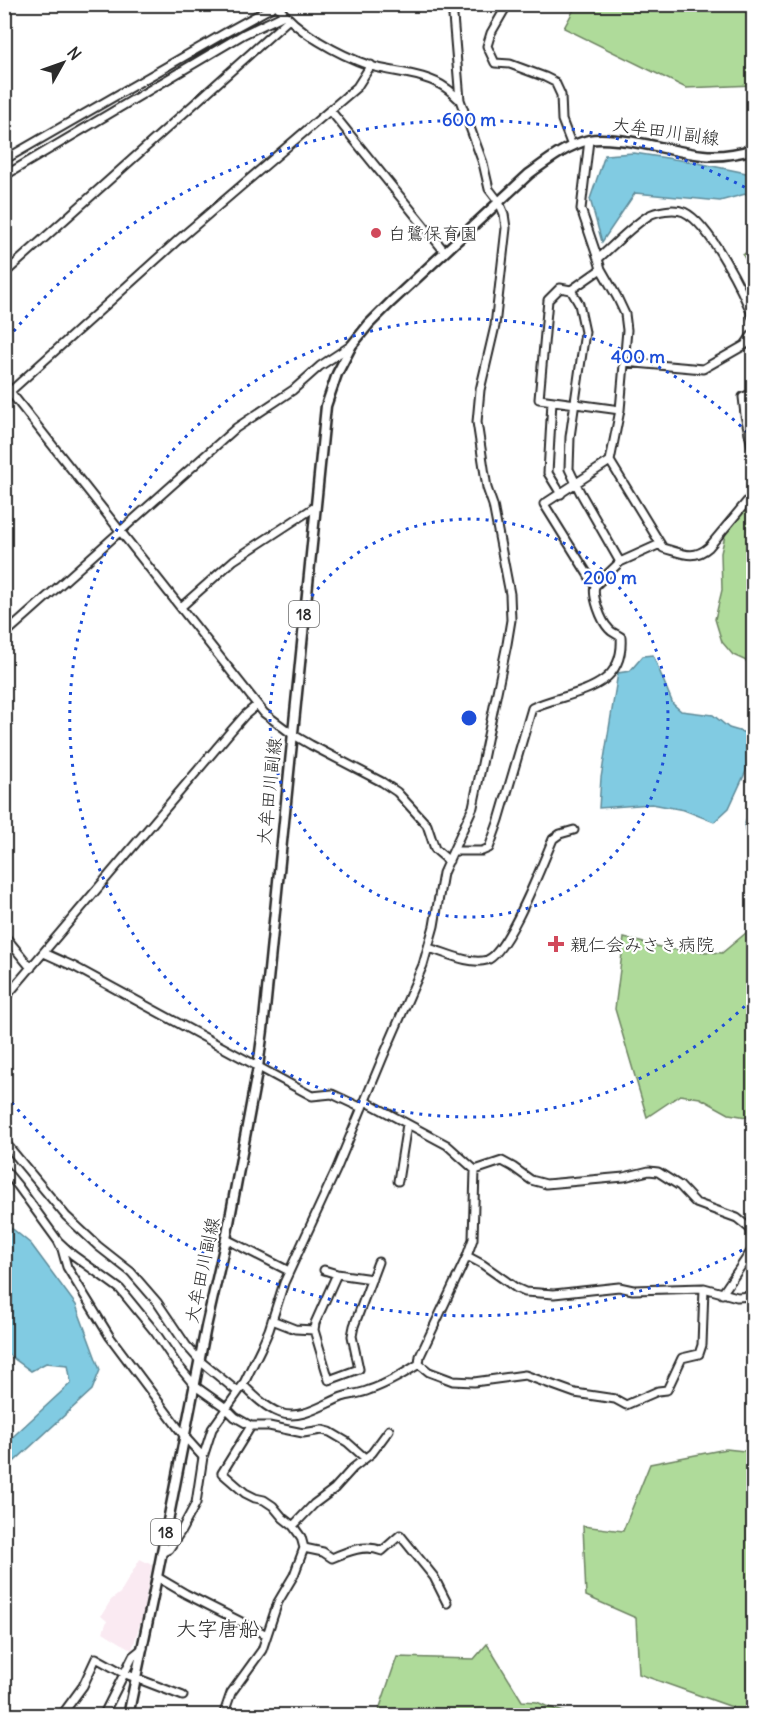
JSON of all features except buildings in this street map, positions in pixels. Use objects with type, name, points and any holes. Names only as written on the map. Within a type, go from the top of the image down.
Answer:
[{"type":"main road","name":"大牟田川副線","points":[[128,1716],[206,1327],[226,1239],[258,1067],[326,406],[338,374],[352,345],[391,302],[529,174],[572,146],[589,140],[602,139],[632,141],[704,155],[728,156],[753,149]]},
{"type":"street","points":[[161,1553],[169,1550],[196,1503],[203,1457],[212,1429],[241,1388],[272,1320],[289,1271],[333,1178],[415,987],[429,948],[443,873],[473,807],[507,644],[511,608],[477,422],[480,390],[495,326],[506,228],[504,214],[499,202],[489,189],[480,153],[460,100],[452,4]]},
{"type":"street","points":[[510,4],[491,33],[487,46],[495,63],[510,64],[555,82],[561,95],[562,120],[572,146]]},
{"type":"street","points":[[4,160],[276,5],[286,17],[325,44],[371,65],[420,77],[444,87],[460,100]]},
{"type":"street","points":[[4,176],[244,34],[286,17]]},
{"type":"street","points":[[4,274],[286,17]]},
{"type":"street","points":[[8,394],[178,240],[357,87],[371,65]]},
{"type":"street","points":[[330,110],[445,252]]},
{"type":"street","points":[[589,140],[581,209],[600,269],[625,314],[627,330],[620,410],[610,461],[663,548],[692,556],[702,554],[709,547],[753,493]]},
{"type":"street","points":[[598,259],[649,215],[665,211],[682,211],[693,218],[712,240],[733,276],[753,320]]},
{"type":"street","points":[[600,269],[571,290],[560,288],[548,300],[539,399],[620,410]]},
{"type":"street","points":[[571,290],[579,304],[585,332],[570,437],[569,469],[620,562]]},
{"type":"street","points":[[624,362],[703,369],[744,345],[753,332]]},
{"type":"street","points":[[4,635],[236,428],[293,390],[320,366],[352,345]]},
{"type":"street","points":[[4,384],[8,394],[264,713],[292,734],[398,792],[427,825],[435,849],[449,861]]},
{"type":"street","points":[[753,393],[743,398],[753,456]]},
{"type":"street","points":[[552,401],[548,473],[561,494]]},
{"type":"street","points":[[595,586],[544,504],[610,461]]},
{"type":"street","points":[[181,607],[234,560],[315,507]]},
{"type":"street","points":[[454,851],[482,851],[489,848],[532,708],[541,703],[575,695],[591,688],[609,676],[616,666],[622,648],[621,637],[611,632],[604,622],[593,592],[595,586],[620,562],[660,544]]},
{"type":"street","points":[[4,999],[245,715],[257,705]]},
{"type":"street","points":[[429,948],[474,962],[489,959],[503,946],[553,839],[560,834],[574,830]]},
{"type":"street","points":[[4,935],[30,968]]},
{"type":"street","points":[[44,952],[312,1096],[332,1094],[363,1104],[407,1124],[447,1145],[475,1170]]},
{"type":"street","points":[[398,1181],[407,1124]]},
{"type":"street","points":[[4,1142],[66,1216],[98,1246],[131,1272],[157,1302],[200,1363],[281,1413],[292,1415],[308,1412],[345,1396],[368,1391],[419,1364]]},
{"type":"street","points":[[475,1170],[502,1161],[531,1180],[546,1184],[624,1178],[649,1171],[658,1172],[680,1186],[696,1203],[737,1218],[753,1232]]},
{"type":"street","points":[[4,1169],[58,1241],[67,1267],[110,1337],[185,1437],[203,1457]]},
{"type":"street","points":[[419,1364],[431,1330],[468,1256],[472,1239],[475,1170]]},
{"type":"street","points":[[226,1239],[289,1271]]},
{"type":"street","points":[[58,1241],[73,1255],[120,1289],[176,1363],[234,1417],[251,1426],[269,1426],[303,1433],[322,1430],[330,1432],[347,1442],[365,1458]]},
{"type":"street","points":[[722,1294],[753,1247]]},
{"type":"street","points":[[468,1256],[525,1292],[554,1294],[619,1287],[633,1290],[704,1288],[737,1297],[753,1296]]},
{"type":"street","points":[[338,1274],[315,1323],[314,1330],[329,1380],[359,1369],[352,1336],[378,1262]]},
{"type":"street","points":[[324,1270],[372,1279]]},
{"type":"street","points":[[419,1364],[429,1372],[453,1381],[474,1382],[525,1375],[575,1393],[615,1399],[626,1405],[658,1391],[667,1390],[682,1358],[699,1354],[702,1345],[704,1288]]},
{"type":"street","points":[[272,1320],[296,1329],[314,1330]]},
{"type":"street","points":[[224,1716],[231,1693],[262,1650],[278,1602],[294,1575],[304,1548],[301,1537],[293,1526],[273,1506],[245,1493],[222,1473],[251,1426]]},
{"type":"street","points":[[293,1526],[314,1504],[334,1489],[372,1453],[389,1430]]},
{"type":"street","points":[[304,1548],[322,1552],[332,1558],[362,1548],[375,1548],[382,1551],[400,1535],[434,1577],[447,1603]]},
{"type":"street","points":[[157,1577],[267,1635]]},
{"type":"street","points":[[106,1714],[123,1673],[133,1656],[143,1648]]},
{"type":"street","points":[[61,1716],[83,1686],[96,1658],[123,1673],[183,1696]]},
{"type":"shaded area","points":[[140,1559],[152,1565],[142,1617],[132,1650],[103,1632],[107,1621],[101,1616],[111,1600],[120,1593]]},
{"type":"shaded area","points":[[4,1694],[8,1698],[22,1715],[5,1715]]},
{"type":"green space","points":[[577,4],[753,5],[753,85],[686,88],[564,28]]},
{"type":"green space","points":[[753,247],[753,274],[743,255]]},
{"type":"green space","points":[[753,491],[753,664],[733,655],[722,642],[715,619],[722,590],[721,553],[726,531]]},
{"type":"green space","points":[[753,927],[753,1118],[729,1114],[700,1098],[680,1095],[647,1117],[615,1009],[624,938],[668,949],[722,953]]},
{"type":"green space","points":[[726,1449],[753,1452],[753,1715],[727,1715],[732,1707],[639,1674],[636,1618],[586,1596],[583,1526],[623,1531],[650,1464]]},
{"type":"green space","points":[[487,1644],[522,1701],[537,1702],[564,1712],[565,1715],[379,1715],[397,1657],[474,1659]]},
{"type":"water","points":[[634,153],[751,174],[753,192],[720,201],[635,193],[602,242],[590,199],[605,155]]},
{"type":"water","points":[[653,655],[673,704],[681,711],[713,715],[729,728],[753,735],[753,761],[729,808],[714,822],[684,810],[652,804],[599,808],[601,778],[618,673],[630,671],[643,656]]},
{"type":"water","points":[[753,802],[754,848],[745,830],[747,816]]},
{"type":"water","points":[[5,1225],[31,1244],[76,1305],[100,1370],[92,1390],[5,1470],[5,1444],[71,1383],[68,1365],[46,1363],[31,1371],[5,1352]]},
{"type":"place","name":"白鷺保育園","points":[[376,233]]},
{"type":"place","name":"親仁会みさき病院","points":[[556,944]]},
{"type":"district","name":"大字唐船","points":[[218,1628]]}]
